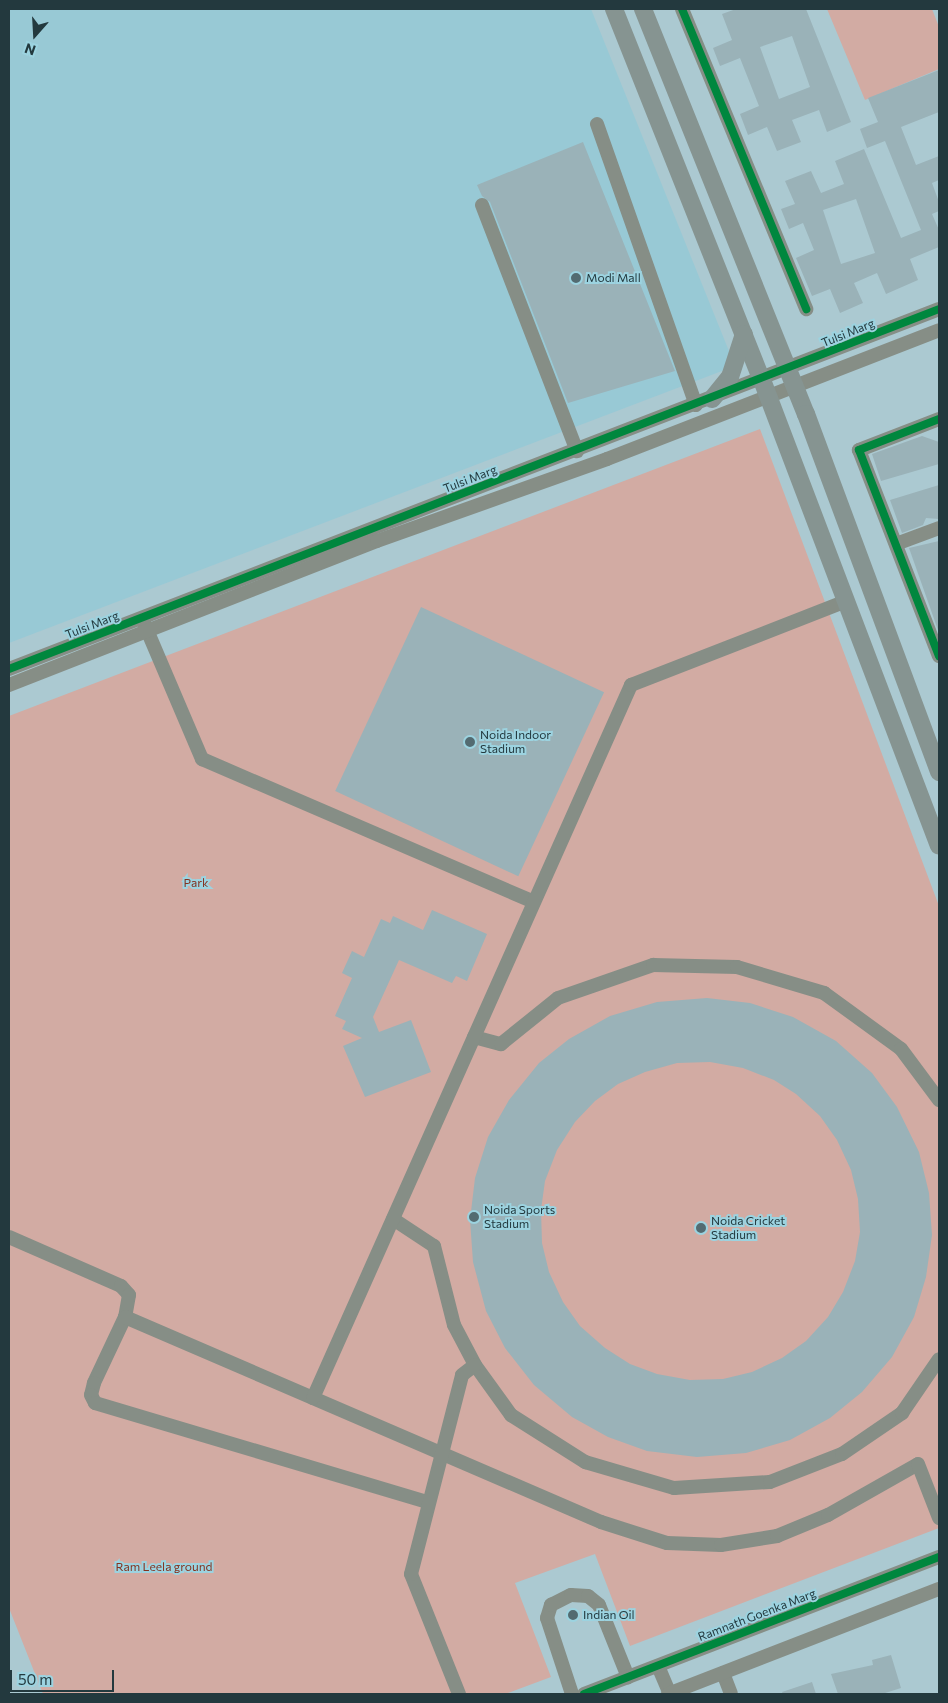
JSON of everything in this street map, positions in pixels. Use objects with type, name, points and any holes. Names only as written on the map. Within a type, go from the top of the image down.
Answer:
[{"type":"main road","points":[[614,9],[762,380],[844,602],[939,845]]},
{"type":"main road","points":[[643,9],[794,386],[939,772]]},
{"type":"main road","points":[[704,402],[730,377],[744,334]]},
{"type":"street","points":[[682,9],[806,309]]},
{"type":"street","points":[[597,124],[704,402]]},
{"type":"street","points":[[482,205],[577,451]]},
{"type":"street","name":"Tulsi Marg","points":[[9,686],[144,624],[939,309]]},
{"type":"street","name":"Tulsi Marg","points":[[9,669],[144,624],[768,396],[939,330]]},
{"type":"street","points":[[939,419],[859,450],[939,656]]},
{"type":"street","points":[[896,544],[939,528]]},
{"type":"street","points":[[313,1398],[631,686],[844,602]]},
{"type":"street","points":[[144,624],[202,759],[534,902]]},
{"type":"street","points":[[474,1037],[501,1044],[558,998],[653,965],[737,967],[824,992],[901,1049],[939,1100]]},
{"type":"street","points":[[393,1219],[434,1246],[454,1325],[475,1365],[511,1415],[586,1462],[674,1488],[770,1482],[842,1454],[902,1413],[939,1359]]},
{"type":"street","points":[[9,1237],[120,1286],[129,1295],[125,1317],[94,1382],[91,1395],[95,1403],[428,1502]]},
{"type":"street","points":[[125,1317],[601,1522],[667,1543],[722,1545],[777,1536],[828,1515],[918,1464],[939,1518]]},
{"type":"street","points":[[459,1694],[411,1574],[462,1374],[475,1365]]},
{"type":"street","name":"Ramnath Goenka Marg","points":[[584,1694],[939,1557]]},
{"type":"street","points":[[658,1666],[669,1694],[939,1589]]},
{"type":"street","points":[[572,1694],[547,1618],[551,1605],[571,1595],[588,1596],[599,1605],[628,1677]]},
{"type":"street","points":[[723,1673],[731,1694]]},
{"type":"shaded area","points":[[9,9],[591,9],[735,366],[9,643]]},
{"type":"green space","points":[[827,9],[932,9],[939,27],[939,69],[865,100]]},
{"type":"green space","name":"Noida Sports Stadium","points":[[760,429],[939,906],[939,1528],[630,1646],[595,1554],[515,1583],[551,1677],[505,1694],[43,1694],[9,1608],[9,716]]},
{"type":"building","points":[[736,9],[806,9],[851,122],[827,132],[819,110],[792,120],[801,142],[777,151],[767,127],[748,135],[740,114],[759,106],[740,58],[720,66],[713,48],[732,40],[722,14]],"holes":[[[792,36],[810,87],[779,99],[760,47]]]},
{"type":"building","points":[[939,70],[939,112],[901,127],[916,165],[939,156],[939,180],[932,183],[939,202],[939,211],[932,214],[939,230],[939,247],[910,259],[918,280],[886,294],[877,273],[854,283],[863,303],[840,313],[830,289],[812,296],[796,258],[814,250],[803,223],[789,229],[781,209],[795,204],[785,181],[811,171],[821,193],[844,184],[835,161],[864,149],[901,238],[921,230],[885,141],[867,148],[860,129],[878,122],[868,98]],"holes":[[[856,199],[875,253],[841,264],[823,210]]]},
{"type":"building","name":"Modi Mall","points":[[583,142],[675,371],[568,403],[490,202],[482,196],[477,185]]},
{"type":"building","points":[[922,436],[939,442],[939,464],[881,481],[872,454]]},
{"type":"building","points":[[939,485],[939,519],[926,518],[923,525],[902,533],[890,500]]},
{"type":"building","points":[[939,541],[939,630],[938,630],[909,548]]},
{"type":"building","name":"Noida Indoor Stadium","points":[[421,607],[604,692],[518,876],[335,791]]},
{"type":"building","points":[[432,910],[487,934],[467,981],[456,976],[452,983],[399,960],[373,1017],[379,1032],[411,1020],[431,1072],[365,1097],[343,1046],[362,1038],[342,1029],[346,1021],[335,1016],[352,978],[342,973],[352,951],[364,957],[381,919],[390,923],[393,916],[423,930]]},
{"type":"building","points":[[707,998],[750,1003],[793,1017],[836,1041],[872,1073],[897,1107],[919,1152],[929,1193],[932,1235],[926,1277],[914,1317],[892,1357],[862,1392],[830,1418],[790,1440],[746,1453],[697,1457],[647,1451],[608,1437],[572,1417],[534,1385],[505,1348],[486,1311],[473,1262],[470,1220],[475,1178],[488,1137],[509,1100],[539,1063],[569,1039],[610,1016],[657,1002]],"holes":[[[710,1062],[743,1068],[774,1080],[796,1094],[820,1116],[837,1140],[851,1170],[858,1199],[860,1232],[855,1261],[843,1292],[828,1317],[806,1341],[782,1358],[752,1372],[723,1379],[690,1380],[657,1374],[630,1364],[605,1348],[580,1326],[563,1302],[549,1272],[542,1243],[541,1210],[545,1181],[557,1150],[575,1122],[595,1101],[618,1084],[645,1072],[677,1063]]]},
{"type":"building","points":[[891,1655],[901,1688],[882,1694],[838,1694],[831,1674],[873,1665],[872,1660]]},
{"type":"building","points":[[812,1682],[816,1694],[783,1694],[782,1692]]},
{"type":"cycle path","points":[[682,9],[806,309]]},
{"type":"cycle path","points":[[9,669],[939,309]]},
{"type":"cycle path","points":[[939,419],[859,450],[939,656]]},
{"type":"cycle path","points":[[584,1694],[939,1557]]},
{"type":"place","name":"Modi Mall","points":[[576,278]]},
{"type":"place","name":"Noida Indoor Stadium","points":[[470,742]]},
{"type":"place","name":"Noida Sports Stadium","points":[[474,1217]]},
{"type":"place","name":"Noida Cricket Stadium","points":[[701,1228]]},
{"type":"place","name":"Indian Oil","points":[[573,1615]]},
{"type":"park label","name":"Park","points":[[196,883]]},
{"type":"park label","name":"Ram Leela ground","points":[[164,1567]]}]
